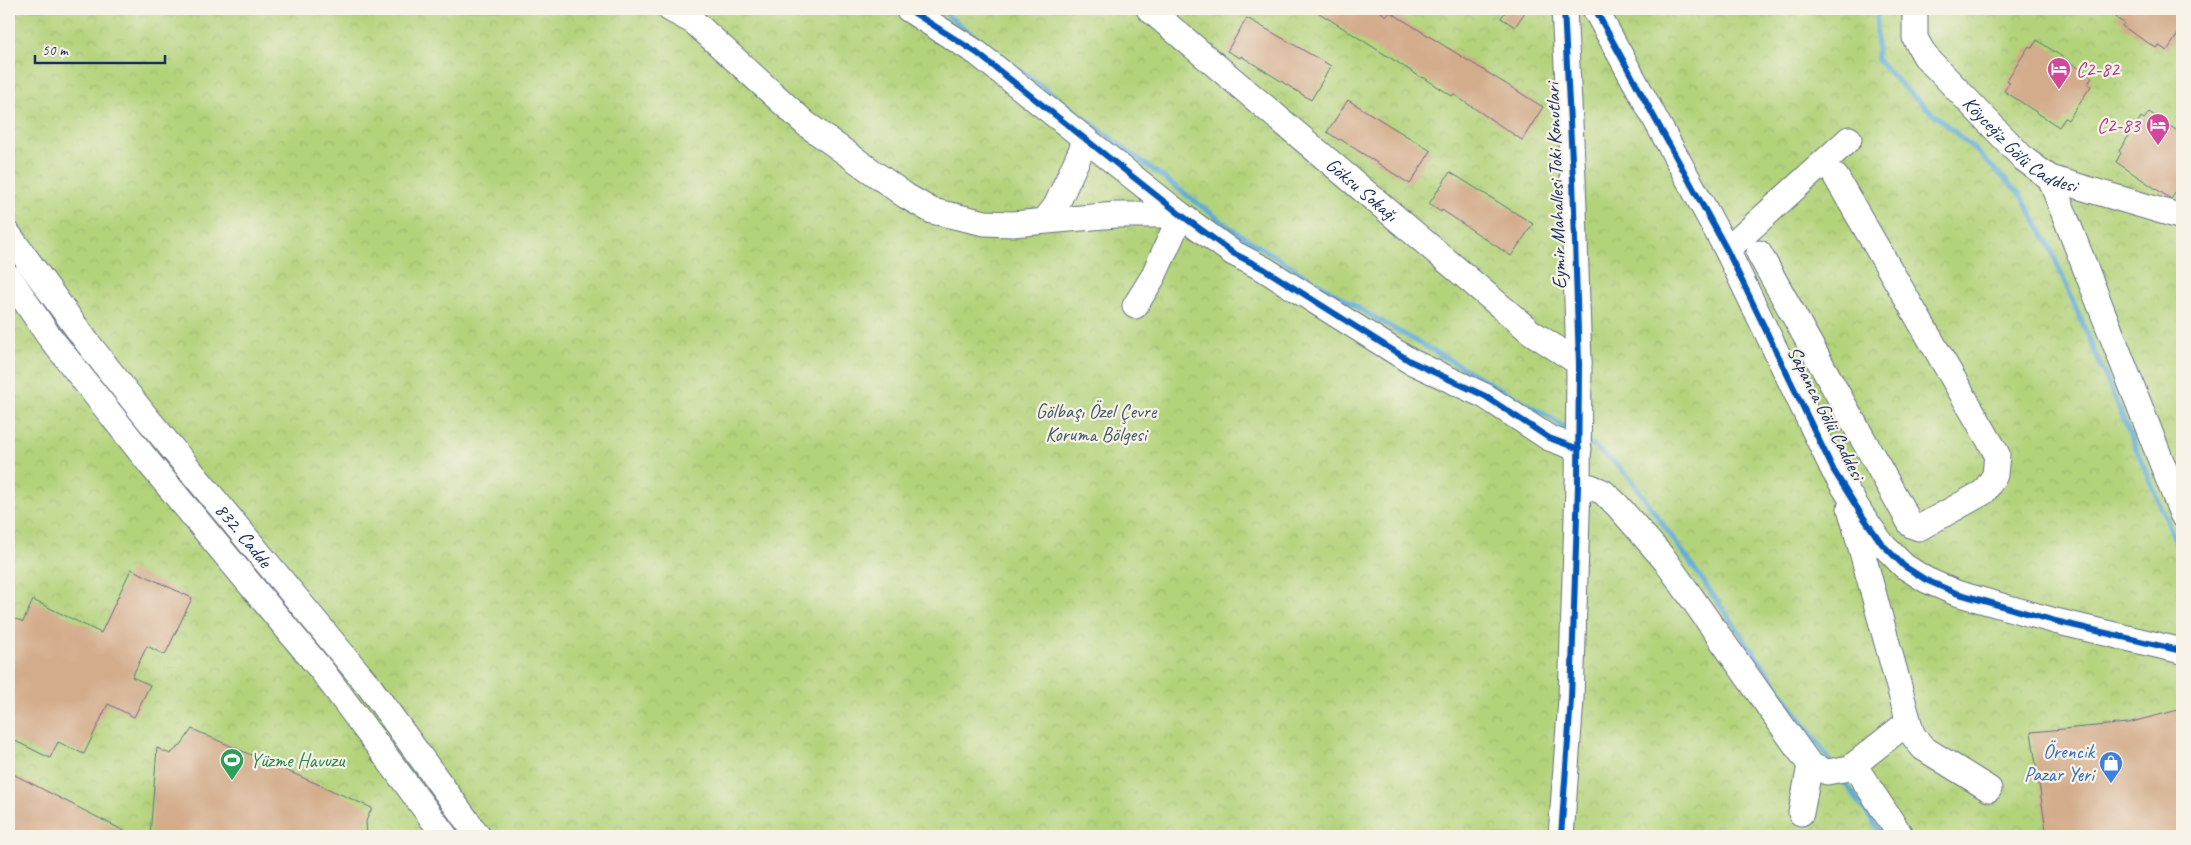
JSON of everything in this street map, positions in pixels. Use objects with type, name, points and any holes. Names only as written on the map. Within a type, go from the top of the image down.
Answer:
[{"type":"street","points":[[670,9],[700,27],[806,124],[906,196],[932,211],[985,223],[1013,224],[1116,214],[1181,214]]},
{"type":"street","points":[[908,9],[977,53],[1233,253],[1264,269],[1410,361],[1485,396],[1549,438],[1579,449]]},
{"type":"street","name":"Göksu Sokağı","points":[[1149,9],[1531,332],[1579,363]]},
{"type":"street","name":"Eymir Mahallesi Toki Konutlari","points":[[1561,836],[1571,699],[1579,449],[1579,363],[1573,179],[1564,9]]},
{"type":"street","name":"Sapanca Gölü Caddesi","points":[[1595,9],[1727,250],[1800,402],[1844,487],[1882,544],[1904,566],[1926,580],[1956,593],[2182,651]]},
{"type":"street","name":"Köyceğiz Gölü Caddesi","points":[[1915,9],[1915,38],[1925,56],[2024,159],[2050,178],[2182,217]]},
{"type":"street","points":[[1727,250],[1850,139]]},
{"type":"street","points":[[1045,220],[1056,206],[1086,140]]},
{"type":"street","points":[[1759,253],[1908,521],[1914,528],[1924,526],[1984,492],[1995,475],[1997,454],[1836,177]]},
{"type":"street","points":[[2050,178],[2182,514]]},
{"type":"street","points":[[1135,306],[1153,276],[1181,214]]},
{"type":"street","name":"832. Cadde","points":[[9,236],[99,357],[206,490],[326,631],[370,686],[478,836]]},
{"type":"street","name":"832. Cadde","points":[[9,277],[48,335],[150,464],[323,672],[445,836]]},
{"type":"street","points":[[1800,402],[1833,385]]},
{"type":"street","points":[[1578,486],[1591,487],[1603,492],[1617,505],[1665,560],[1834,768],[1901,836]]},
{"type":"street","points":[[1844,487],[1912,734],[1923,748],[1989,789]]},
{"type":"street","points":[[1801,813],[1834,768],[1908,722]]},
{"type":"street","points":[[400,774],[422,758]]},
{"type":"green space","name":"Gölbaşı Özel Çevre Koruma Bölgesi","points":[[9,9],[2182,9],[2182,836],[9,836]]},
{"type":"building","points":[[1313,9],[1376,9],[1387,16],[1390,12],[1543,107],[1522,140],[1453,94],[1452,96],[1422,78]]},
{"type":"building","points":[[1507,9],[1527,9],[1515,27],[1501,18]]},
{"type":"building","points":[[2122,9],[2182,9],[2182,28],[2167,51],[2158,45],[2156,48],[2122,26],[2124,23],[2116,18]]},
{"type":"building","points":[[1247,18],[1331,66],[1311,100],[1241,56],[1240,58],[1227,51]]},
{"type":"building","points":[[2037,40],[2092,77],[2088,84],[2091,86],[2068,120],[2065,118],[2059,127],[2004,91],[2010,82],[2007,80],[2029,46],[2032,48]]},
{"type":"building","points":[[1348,100],[1431,151],[1410,184],[1327,132]]},
{"type":"building","points":[[2149,112],[2182,134],[2182,193],[2177,190],[2171,199],[2116,162],[2121,153],[2119,151],[2141,117],[2144,119]]},
{"type":"building","points":[[1450,172],[1533,224],[1511,256],[1442,210],[1441,212],[1429,204]]},
{"type":"building","points":[[131,569],[192,598],[165,655],[147,646],[132,677],[150,685],[134,717],[108,704],[84,754],[58,742],[50,758],[9,738],[9,635],[16,619],[23,622],[33,600],[101,633]]},
{"type":"building","name":"Örencik Pazar Yeri","points":[[2182,709],[2182,836],[2047,836],[2031,732],[2128,723]]},
{"type":"building","name":"Yüzme Havuzu","points":[[192,729],[372,808],[366,821],[367,836],[150,836],[157,748],[170,754],[181,745]]},
{"type":"building","points":[[9,772],[134,836],[9,836]]},
{"type":"waterway","points":[[939,9],[1236,232],[1363,311],[1548,416],[1571,432]]},
{"type":"waterway","points":[[1877,9],[1877,59],[1905,89],[1973,148],[2020,194],[2049,245],[2182,556]]},
{"type":"waterway","points":[[1587,442],[1613,461],[1631,479],[1832,763]]},
{"type":"waterway","points":[[1841,777],[1883,836]]},
{"type":"cycle path","points":[[908,9],[977,53],[1181,215],[1233,253],[1264,269],[1410,361],[1485,396],[1549,438],[1579,449]]},
{"type":"cycle path","points":[[1561,836],[1571,699],[1578,486],[1579,363],[1573,179],[1564,9]]},
{"type":"cycle path","points":[[1595,9],[1727,250],[1834,471],[1882,544],[1904,566],[1926,580],[1956,593],[2055,621],[2182,651]]},
{"type":"place","name":"C2-82","points":[[2059,90]]},
{"type":"place","name":"C2-83","points":[[2158,146]]},
{"type":"place","name":"Yüzme Havuzu","points":[[232,781]]},
{"type":"place","name":"Örencik Pazar Yeri","points":[[2111,784]]}]
